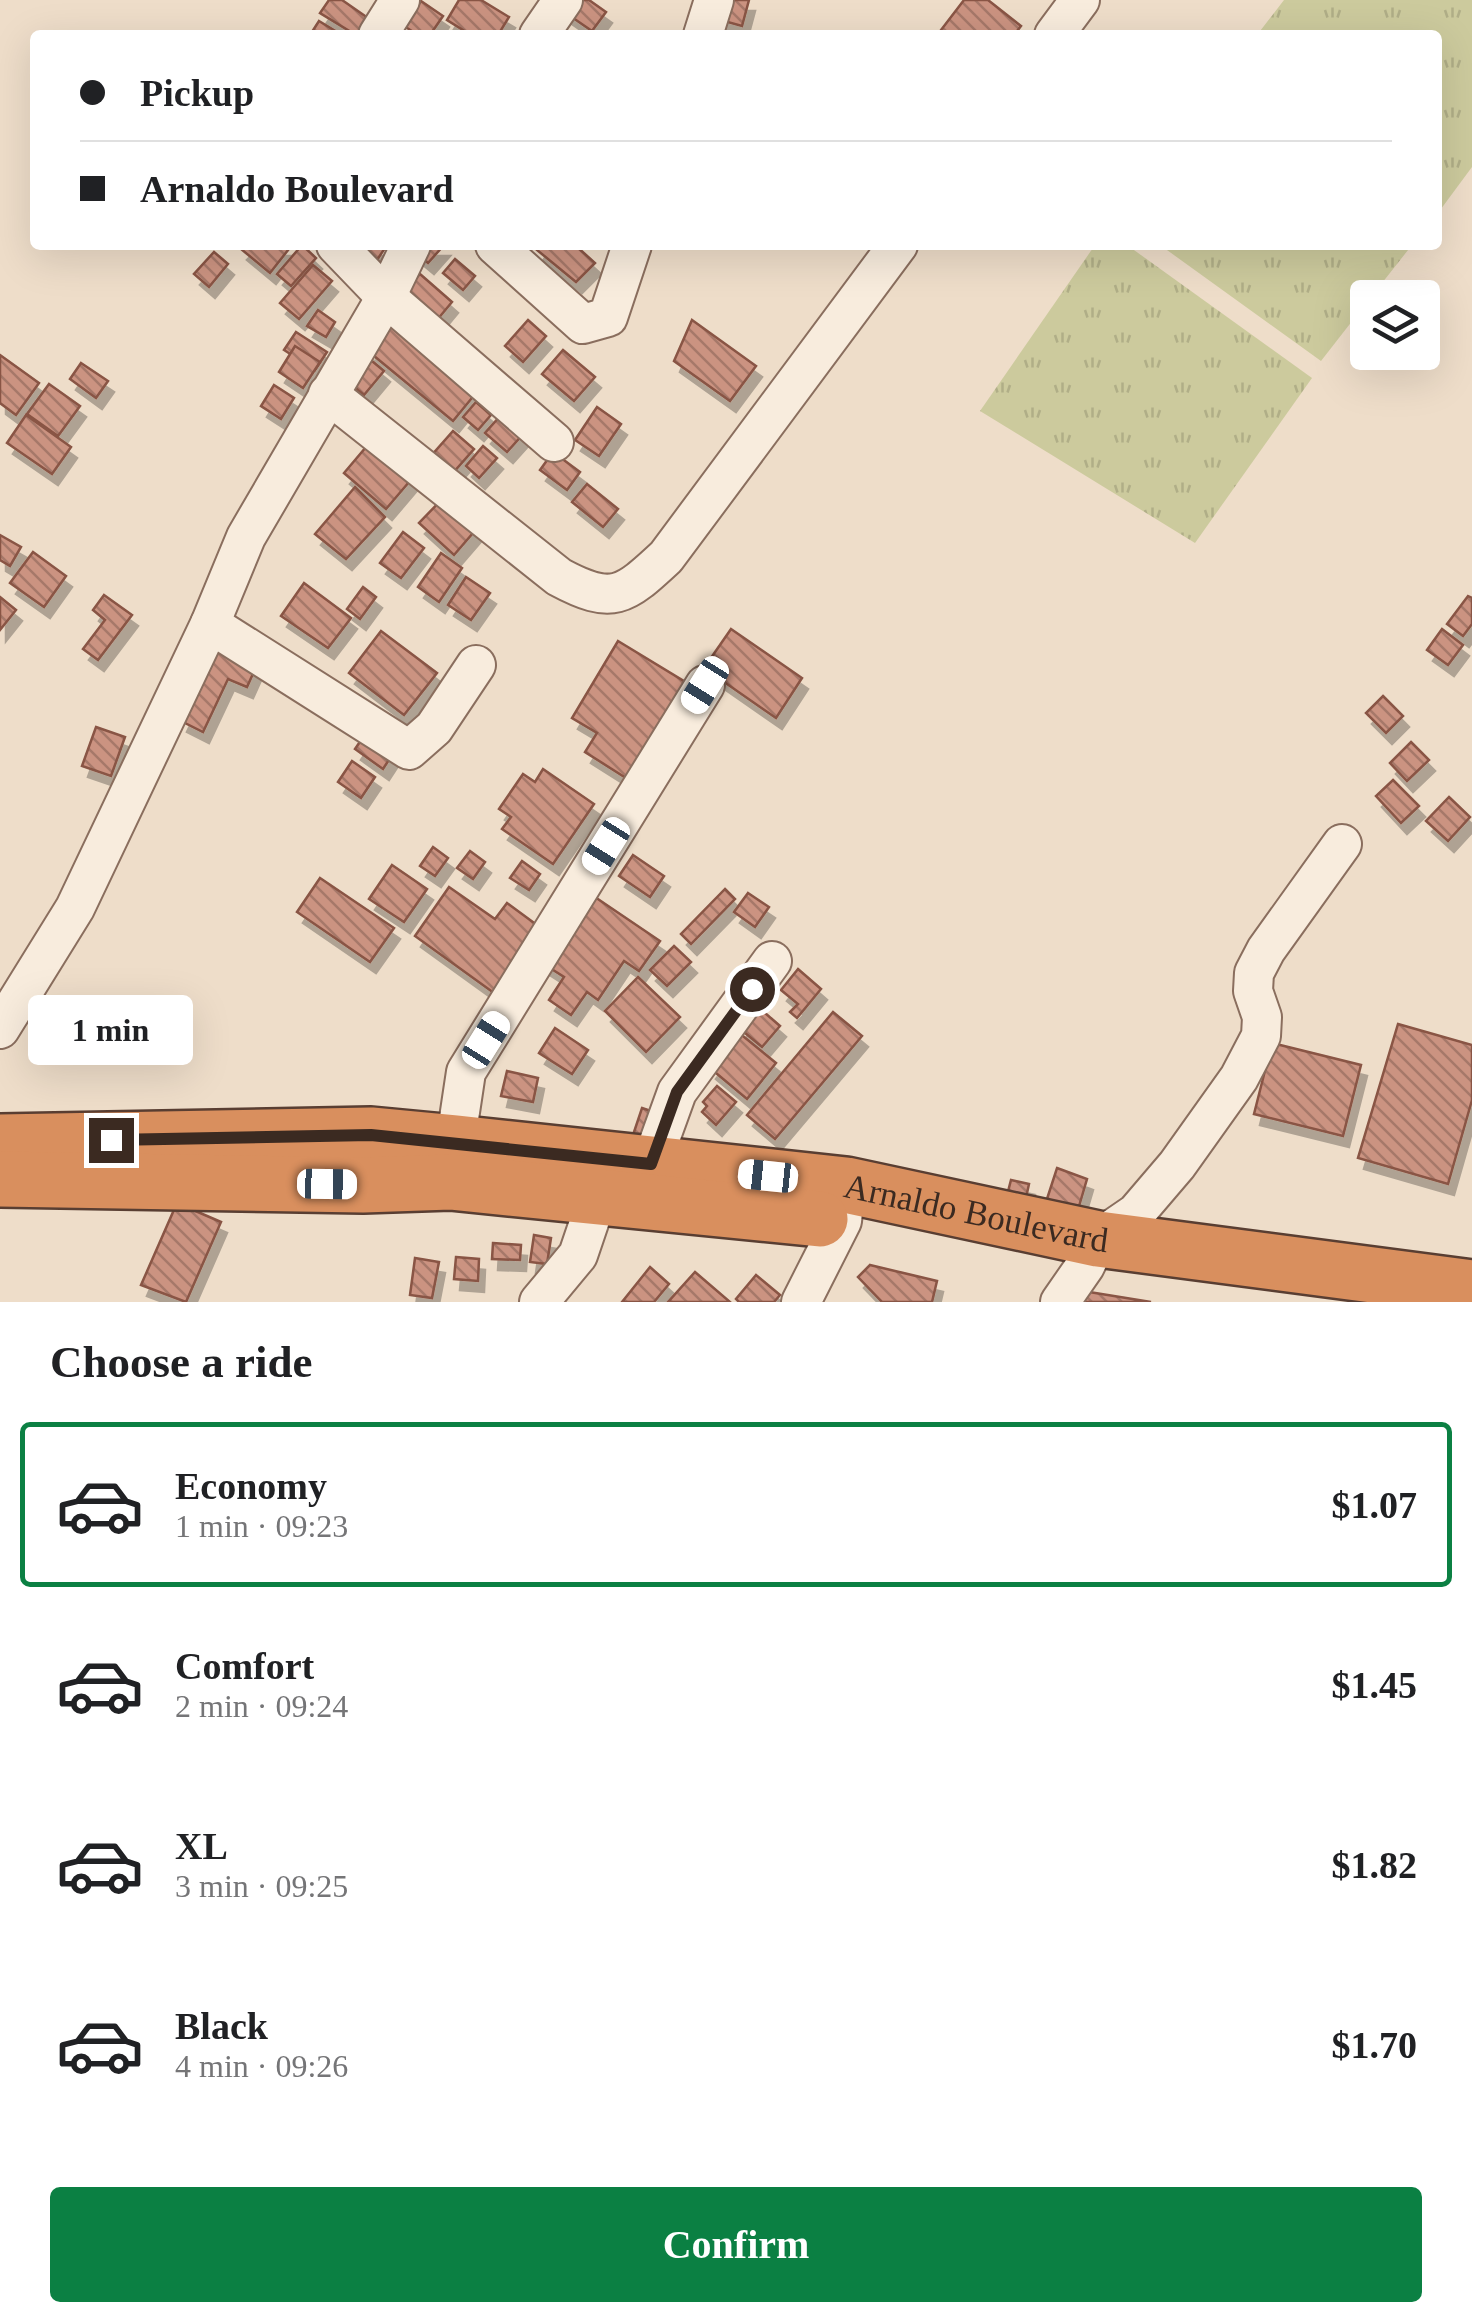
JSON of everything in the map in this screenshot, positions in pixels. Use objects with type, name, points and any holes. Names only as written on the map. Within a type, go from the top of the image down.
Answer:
[{"type":"highway","name":"Arnaldo Boulevard","points":[[0,1142],[371,1135],[452,1162],[597,1200],[844,1203]]},
{"type":"highway","name":"Arnaldo Boulevard","points":[[0,1179],[363,1185],[452,1162],[651,1164],[844,1203],[1081,1269],[1296,1302]]},
{"type":"highway","name":"Arnaldo Boulevard","points":[[1081,1269],[1463,1292]]},
{"type":"street","points":[[381,30],[400,0]]},
{"type":"street","points":[[542,30],[563,0]]},
{"type":"street","points":[[705,30],[714,0]]},
{"type":"street","points":[[1058,30],[1080,0]]},
{"type":"street","points":[[341,250],[386,297],[554,442]]},
{"type":"street","points":[[0,1029],[75,908],[210,624],[246,537],[386,297],[409,250]]},
{"type":"street","points":[[501,250],[584,324],[608,317],[630,250]]},
{"type":"street","points":[[328,394],[559,577],[592,595],[631,590],[666,557],[894,250]]},
{"type":"street","points":[[210,624],[409,750],[434,728],[476,664]]},
{"type":"street","points":[[452,1162],[466,1072],[705,685]]},
{"type":"street","points":[[1081,1269],[1178,1165],[1239,1078],[1261,1036],[1262,1016],[1254,991],[1254,973],[1266,950],[1342,844]]},
{"type":"street","points":[[651,1164],[677,1092],[772,961]]},
{"type":"street","points":[[539,1302],[578,1255],[597,1200]]},
{"type":"street","points":[[801,1302],[844,1203]]},
{"type":"green space","points":[[1284,0],[1472,0],[1472,167],[1442,208],[1442,30],[1261,30]]},
{"type":"green space","points":[[1092,250],[1134,250],[1312,378],[1195,543],[980,411]]},
{"type":"green space","points":[[1167,250],[1408,250],[1384,280],[1350,280],[1350,324],[1321,361]]},
{"type":"building","points":[[329,0],[342,0],[368,18],[360,30],[348,30],[320,13]]},
{"type":"building","points":[[459,0],[481,0],[509,17],[501,30],[463,30],[447,20]]},
{"type":"building","points":[[566,0],[589,0],[606,12],[591,30],[560,9]]},
{"type":"building","points":[[718,0],[749,0],[742,26],[713,18]]},
{"type":"building","points":[[964,0],[988,0],[1021,26],[1018,30],[941,30]]},
{"type":"building","points":[[421,1],[443,16],[433,30],[410,30],[404,26]]},
{"type":"building","points":[[319,21],[334,30],[313,30]]},
{"type":"building","points":[[242,250],[288,250],[270,273]]},
{"type":"building","points":[[298,250],[307,250],[316,258],[291,286],[277,274]]},
{"type":"building","points":[[354,250],[384,250],[375,263]]},
{"type":"building","points":[[417,250],[440,250],[428,263]]},
{"type":"building","points":[[537,250],[581,250],[595,263],[576,282]]},
{"type":"building","points":[[214,252],[228,264],[209,287],[194,274]]},
{"type":"building","points":[[455,259],[475,276],[463,290],[443,273]]},
{"type":"building","points":[[313,265],[332,281],[299,319],[280,303]]},
{"type":"building","points":[[420,274],[452,302],[437,320],[404,291]]},
{"type":"building","points":[[318,310],[335,322],[326,337],[307,326]]},
{"type":"building","points":[[528,320],[546,336],[523,362],[505,346]]},
{"type":"building","points":[[692,320],[756,366],[730,401],[674,361]]},
{"type":"building","points":[[391,323],[476,393],[453,421],[368,351]]},
{"type":"building","points":[[296,332],[327,352],[315,370],[284,350]]},
{"type":"building","points":[[295,346],[320,362],[303,388],[279,372]]},
{"type":"building","points":[[563,350],[595,377],[574,401],[542,374]]},
{"type":"building","points":[[0,355],[39,383],[16,415],[0,403]]},
{"type":"building","points":[[366,356],[384,371],[364,395],[346,380]]},
{"type":"building","points":[[81,363],[108,381],[96,398],[70,379]]},
{"type":"building","points":[[49,384],[80,406],[58,436],[27,414]]},
{"type":"building","points":[[274,385],[294,398],[281,419],[261,406]]},
{"type":"building","points":[[476,402],[491,415],[478,430],[463,417]]},
{"type":"building","points":[[597,407],[621,424],[599,456],[575,440]]},
{"type":"building","points":[[502,414],[524,433],[507,452],[485,433]]},
{"type":"building","points":[[26,415],[71,447],[52,474],[7,443]]},
{"type":"building","points":[[453,431],[474,449],[452,474],[431,456]]},
{"type":"building","points":[[372,440],[415,475],[386,509],[344,473]]},
{"type":"building","points":[[483,446],[497,458],[479,478],[466,466]]},
{"type":"building","points":[[553,452],[580,472],[567,490],[540,470]]},
{"type":"building","points":[[587,484],[618,509],[603,527],[572,502]]},
{"type":"building","points":[[355,487],[385,517],[346,559],[315,534]]},
{"type":"building","points":[[448,493],[479,526],[454,555],[419,523]]},
{"type":"building","points":[[403,532],[424,548],[401,578],[380,563]]},
{"type":"building","points":[[0,535],[21,547],[10,566],[0,560]]},
{"type":"building","points":[[33,552],[66,576],[44,607],[10,583]]},
{"type":"building","points":[[441,553],[462,568],[439,602],[418,587]]},
{"type":"building","points":[[466,577],[490,593],[471,620],[448,605]]},
{"type":"building","points":[[304,583],[351,618],[328,648],[281,616]]},
{"type":"building","points":[[363,587],[376,597],[360,619],[347,609]]},
{"type":"building","points":[[104,595],[132,615],[98,660],[83,649],[105,620],[93,610]]},
{"type":"building","points":[[1468,596],[1472,598],[1472,624],[1463,636],[1447,624]]},
{"type":"building","points":[[0,597],[16,610],[0,630]]},
{"type":"building","points":[[731,629],[802,678],[776,718],[704,668]]},
{"type":"building","points":[[1442,629],[1463,645],[1448,665],[1427,650]]},
{"type":"building","points":[[381,631],[437,673],[404,715],[349,673]]},
{"type":"building","points":[[618,641],[687,683],[626,778],[585,752],[597,733],[572,718]]},
{"type":"building","points":[[216,648],[256,667],[247,687],[228,679],[203,732],[181,721]]},
{"type":"building","points":[[1383,696],[1403,716],[1386,733],[1366,713]]},
{"type":"building","points":[[96,727],[125,737],[111,776],[82,766]]},
{"type":"building","points":[[366,733],[394,752],[383,769],[355,749]]},
{"type":"building","points":[[1411,742],[1429,760],[1407,781],[1390,763]]},
{"type":"building","points":[[352,761],[375,777],[361,798],[338,782]]},
{"type":"building","points":[[543,769],[594,804],[553,864],[502,829],[511,817],[499,809],[523,774],[535,782]]},
{"type":"building","points":[[1393,780],[1419,806],[1401,823],[1376,796]]},
{"type":"building","points":[[1449,797],[1470,817],[1448,841],[1426,821]]},
{"type":"building","points":[[433,847],[448,858],[435,876],[420,866]]},
{"type":"building","points":[[470,851],[485,862],[473,879],[457,868]]},
{"type":"building","points":[[633,855],[664,876],[650,897],[619,876]]},
{"type":"building","points":[[522,861],[540,874],[529,890],[510,878]]},
{"type":"building","points":[[392,865],[427,889],[404,922],[369,899]]},
{"type":"building","points":[[320,878],[394,928],[370,962],[297,912]]},
{"type":"building","points":[[449,887],[495,919],[507,903],[541,928],[494,993],[415,936]]},
{"type":"building","points":[[725,889],[735,899],[691,944],[681,934]]},
{"type":"building","points":[[589,893],[660,941],[639,971],[624,961],[598,1000],[587,992],[571,1015],[549,1000],[564,977],[542,963]]},
{"type":"building","points":[[748,893],[769,907],[755,927],[734,912]]},
{"type":"building","points":[[674,946],[691,962],[667,986],[650,970]]},
{"type":"building","points":[[798,969],[821,989],[797,1018],[790,1012],[798,1004],[781,990]]},
{"type":"building","points":[[638,977],[680,1017],[646,1052],[605,1011]]},
{"type":"building","points":[[757,1006],[780,1026],[762,1047],[739,1028]]},
{"type":"building","points":[[833,1012],[862,1036],[775,1139],[747,1115]]},
{"type":"building","points":[[1398,1024],[1472,1045],[1472,1100],[1448,1184],[1358,1158]]},
{"type":"building","points":[[555,1028],[588,1050],[572,1074],[539,1053]]},
{"type":"building","points":[[738,1032],[776,1063],[747,1099],[710,1068]]},
{"type":"building","points":[[1272,1043],[1361,1065],[1343,1136],[1254,1114]]},
{"type":"building","points":[[507,1071],[538,1078],[533,1102],[501,1096]]},
{"type":"building","points":[[717,1086],[736,1102],[716,1125],[702,1112],[707,1106],[703,1102]]},
{"type":"building","points":[[642,1108],[663,1115],[654,1142],[633,1135]]},
{"type":"building","points":[[1057,1168],[1087,1179],[1077,1213],[1046,1202]]},
{"type":"building","points":[[1011,1180],[1029,1184],[1024,1207],[1005,1203]]},
{"type":"building","points":[[177,1203],[221,1222],[186,1302],[141,1285]]},
{"type":"building","points":[[534,1235],[551,1238],[547,1264],[530,1262]]},
{"type":"building","points":[[493,1243],[521,1245],[520,1260],[492,1259]]},
{"type":"building","points":[[456,1257],[479,1259],[478,1281],[454,1279]]},
{"type":"building","points":[[415,1258],[439,1262],[432,1298],[410,1295]]},
{"type":"building","points":[[870,1265],[937,1281],[932,1302],[882,1302],[858,1277]]},
{"type":"building","points":[[650,1267],[669,1284],[654,1302],[622,1302]]},
{"type":"building","points":[[695,1272],[730,1302],[668,1302]]},
{"type":"building","points":[[756,1275],[780,1295],[774,1302],[736,1299]]},
{"type":"building","points":[[1083,1291],[1151,1302],[1079,1302]]},
{"type":"route","points":[[111,1140],[371,1135],[651,1164],[677,1092],[752,989]]}]
